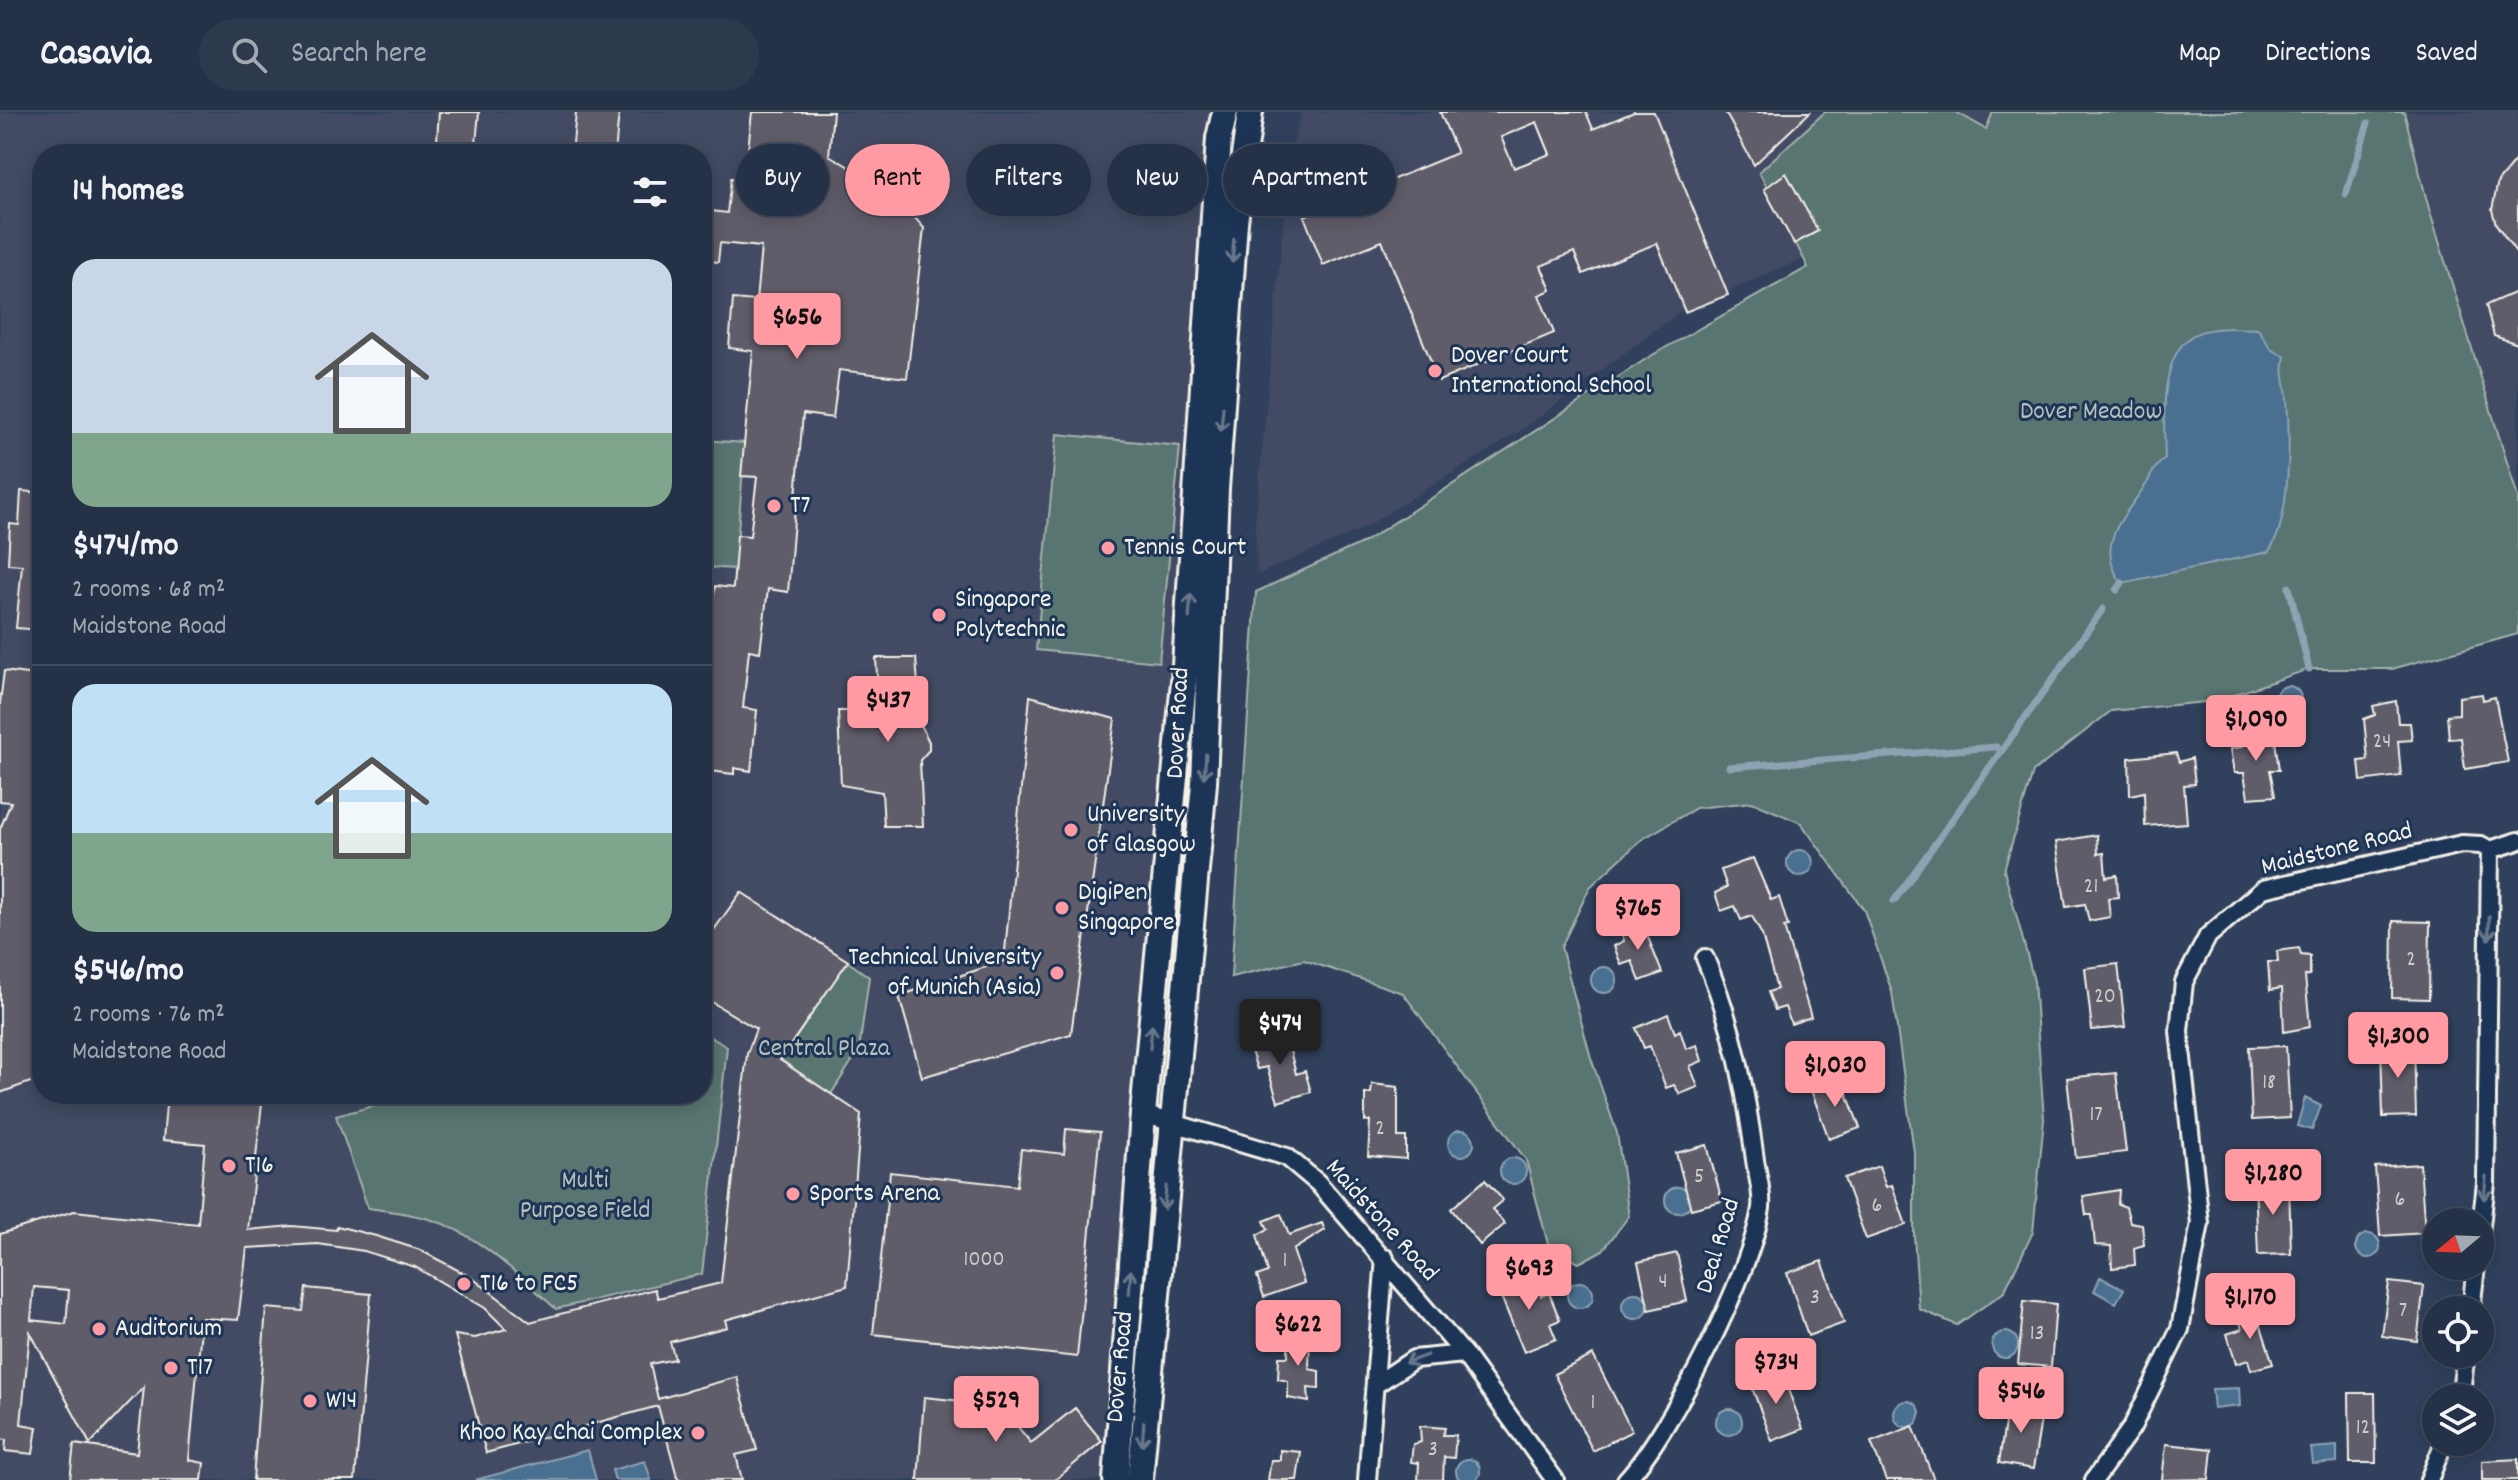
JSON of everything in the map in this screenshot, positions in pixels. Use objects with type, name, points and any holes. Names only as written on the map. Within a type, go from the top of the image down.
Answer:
[{"type":"street","name":"Dover Road","points":[[1116,1480],[1143,1114],[1184,681],[1219,138],[1225,112]]},
{"type":"street","name":"Dover Road","points":[[1243,144],[1250,112]]},
{"type":"street","points":[[1219,138],[1240,144]]},
{"type":"street","name":"Dover Road","points":[[1140,1480],[1205,768],[1216,489],[1237,216]]},
{"type":"street","points":[[2483,1208],[2486,1183],[2490,850],[2518,841]]},
{"type":"street","name":"Maidstone Road","points":[[2094,1480],[2132,1427],[2180,1329],[2200,1223],[2179,1031],[2184,982],[2208,936],[2263,889],[2462,844],[2481,845],[2490,850]]},
{"type":"street","name":"Deal Road","points":[[1626,1480],[1665,1427],[1714,1332],[1744,1260],[1761,1206],[1746,1098],[1729,1022],[1705,958]]},
{"type":"street","name":"Maidstone Road","points":[[1143,1114],[1172,1120],[1287,1157],[1318,1183],[1464,1354],[1555,1480]]},
{"type":"street","points":[[1367,1480],[1385,1258]]},
{"type":"street","points":[[1375,1385],[1414,1359],[1464,1354]]},
{"type":"street","points":[[2429,1480],[2438,1456]]},
{"type":"shaded area","name":"Singapore Polytechnic","points":[[0,112],[1219,112],[1213,140],[1140,1097],[1104,1480],[0,1480]]},
{"type":"shaded area","name":"Dover Court International School","points":[[1302,112],[2075,112],[2004,172],[1679,312],[1523,429],[1362,529],[1258,574],[1255,526],[1284,216],[1396,216],[1396,144],[1293,144]]},
{"type":"shaded area","points":[[2404,112],[2518,112],[2518,498],[2429,209]]},
{"type":"shaded area","points":[[2258,329],[2272,350],[2285,356],[2289,435],[2287,479],[2276,539],[2268,552],[2122,583],[2110,556],[2111,543],[2122,519],[2154,470],[2165,459],[2165,396],[2172,363],[2179,349],[2192,336],[2208,330]]},
{"type":"shaded area","points":[[2288,686],[2297,690],[2301,699],[2297,708],[2288,712],[2279,708],[2275,699],[2279,690]]},
{"type":"shaded area","points":[[1800,850],[1809,854],[1813,863],[1809,872],[1800,876],[1791,872],[1787,863],[1791,854]]},
{"type":"shaded area","points":[[1604,967],[1613,971],[1617,980],[1613,989],[1604,993],[1595,989],[1591,980],[1595,971]]},
{"type":"shaded area","points":[[1864,1047],[1873,1051],[1877,1060],[1873,1069],[1864,1073],[1855,1069],[1851,1060],[1855,1051]]},
{"type":"shaded area","points":[[2305,1098],[2321,1106],[2312,1130],[2297,1126]]},
{"type":"shaded area","points":[[1461,1130],[1470,1134],[1474,1143],[1470,1152],[1461,1156],[1452,1152],[1448,1143],[1452,1134]]},
{"type":"shaded area","points":[[1513,1158],[1522,1162],[1526,1171],[1522,1180],[1513,1184],[1504,1180],[1500,1171],[1504,1162]]},
{"type":"shaded area","points":[[2279,1163],[2288,1166],[2291,1175],[2288,1184],[2279,1187],[2270,1184],[2267,1175],[2270,1166]]},
{"type":"shaded area","points":[[1678,1187],[1687,1191],[1691,1200],[1687,1209],[1678,1213],[1669,1209],[1665,1200],[1669,1191]]},
{"type":"shaded area","points":[[2368,1234],[2376,1238],[2380,1246],[2376,1254],[2368,1258],[2360,1254],[2356,1246],[2360,1238]]},
{"type":"shaded area","points":[[2100,1277],[2124,1289],[2116,1303],[2094,1291]]},
{"type":"shaded area","points":[[1580,1282],[1589,1286],[1593,1295],[1589,1304],[1580,1308],[1571,1304],[1567,1295],[1571,1286]]},
{"type":"shaded area","points":[[1635,1293],[1644,1297],[1648,1306],[1644,1315],[1635,1319],[1626,1315],[1622,1306],[1626,1297]]},
{"type":"shaded area","points":[[2005,1332],[2014,1336],[2018,1345],[2014,1354],[2005,1358],[1996,1354],[1992,1345],[1996,1336]]},
{"type":"shaded area","points":[[2239,1388],[2240,1406],[2214,1409],[2212,1389]]},
{"type":"shaded area","points":[[1907,1401],[1916,1405],[1920,1414],[1916,1423],[1907,1427],[1898,1423],[1894,1414],[1898,1405]]},
{"type":"shaded area","points":[[1729,1409],[1738,1413],[1742,1422],[1738,1431],[1729,1435],[1720,1431],[1716,1422],[1720,1413]]},
{"type":"shaded area","points":[[2337,1446],[2337,1462],[2313,1464],[2311,1448]]},
{"type":"shaded area","points":[[588,1450],[596,1480],[475,1480]]},
{"type":"shaded area","points":[[1463,1460],[1473,1460],[1479,1466],[1479,1476],[1474,1481],[1462,1481],[1457,1476],[1457,1466]]},
{"type":"shaded area","points":[[645,1461],[651,1480],[615,1480],[612,1470]]},
{"type":"green space","name":"Dover Meadow","points":[[1825,112],[1956,112],[1986,129],[1993,112],[2404,112],[2429,209],[2518,498],[2518,634],[2392,669],[2309,669],[2216,701],[2111,711],[2033,772],[2004,870],[2034,981],[2044,1119],[2033,1232],[2004,1292],[1957,1325],[1919,1309],[1914,1236],[1914,1152],[1892,992],[1864,910],[1801,823],[1752,802],[1696,808],[1641,840],[1590,887],[1561,947],[1591,1058],[1617,1133],[1629,1216],[1603,1250],[1579,1263],[1549,1248],[1526,1160],[1403,993],[1304,960],[1231,977],[1256,592],[1364,542],[1649,357],[1808,267],[1759,172]]},
{"type":"green space","name":"Tennis Court","points":[[1057,434],[1180,446],[1159,662],[1036,650]]},
{"type":"green space","points":[[712,441],[745,443],[735,569],[712,568]]},
{"type":"green space","name":"Central Plaza","points":[[847,961],[869,977],[859,1050],[831,1094],[781,1060]]},
{"type":"green space","name":"Multi Purpose Field","points":[[712,1038],[727,1047],[702,1274],[556,1309],[497,1257],[464,1234],[422,1217],[368,1208],[336,1116],[381,1104],[712,1104]]},
{"type":"building","points":[[439,112],[479,112],[476,144],[437,144]]},
{"type":"building","points":[[576,112],[619,112],[616,144],[573,144]]},
{"type":"building","points":[[752,112],[833,112],[829,155],[829,144],[749,144]]},
{"type":"building","name":"Dover Court International School","points":[[1440,112],[1586,112],[1593,129],[1634,112],[1654,112],[1728,295],[1685,312],[1657,243],[1583,274],[1574,252],[1541,266],[1551,290],[1539,295],[1554,333],[1439,381],[1382,241],[1323,265],[1304,216],[1396,216],[1396,178],[1457,153]],"holes":[[[1537,122],[1550,154],[1514,168],[1501,137]]]},
{"type":"building","points":[[1725,112],[1810,112],[1754,165]]},
{"type":"building","points":[[829,155],[845,165],[845,216],[913,216],[924,228],[907,378],[839,370],[833,418],[803,414],[788,592],[768,589],[760,652],[749,650],[743,708],[757,710],[751,771],[734,768],[734,774],[712,771],[712,615],[715,586],[733,588],[737,535],[750,536],[757,477],[741,476],[753,351],[729,348],[733,299],[756,301],[761,247],[720,243],[718,262],[712,261],[712,211],[727,213],[731,178],[736,178],[736,216],[829,216]]},
{"type":"building","points":[[2518,157],[2518,255],[2496,224],[2492,210],[2498,181]]},
{"type":"building","points":[[1786,173],[1818,231],[1794,244],[1764,189]]},
{"type":"building","points":[[2518,291],[2518,344],[2494,336],[2486,305]]},
{"type":"building","points":[[21,491],[32,492],[32,629],[16,628],[22,565],[8,564],[10,524],[19,525]]},
{"type":"building","points":[[876,658],[916,658],[921,725],[929,742],[929,750],[920,760],[923,826],[884,826],[882,792],[841,785],[838,711],[879,711]]},
{"type":"building","points":[[4,671],[32,675],[32,1082],[0,1093],[0,829],[11,802],[0,801],[0,703]]},
{"type":"building","points":[[2482,694],[2483,700],[2495,697],[2508,762],[2465,769],[2461,738],[2449,739],[2447,715],[2459,714],[2459,697]]},
{"type":"building","points":[[1030,696],[1115,719],[1071,1034],[922,1077],[899,996],[1004,961]]},
{"type":"building","points":[[2396,701],[2398,723],[2410,723],[2412,740],[2398,741],[2401,776],[2361,781],[2359,761],[2368,760],[2364,719],[2375,715],[2373,706]]},
{"type":"building","points":[[2262,729],[2264,740],[2275,740],[2279,770],[2270,770],[2275,796],[2248,798],[2244,773],[2234,773],[2230,749],[2242,747],[2242,733]]},
{"type":"building","points":[[2176,753],[2179,762],[2192,758],[2195,784],[2184,785],[2187,823],[2145,826],[2144,792],[2130,795],[2129,758]]},
{"type":"building","points":[[2097,835],[2098,854],[2104,853],[2106,877],[2117,875],[2118,897],[2108,898],[2110,917],[2089,921],[2085,904],[2066,907],[2056,842]]},
{"type":"building","points":[[1753,858],[1771,900],[1779,897],[1788,926],[1784,927],[1811,1017],[1791,1024],[1785,1007],[1775,1010],[1768,992],[1777,989],[1762,935],[1752,916],[1741,920],[1735,906],[1721,911],[1715,893],[1727,887],[1721,870]]},
{"type":"building","points":[[741,892],[848,961],[780,1060],[861,1114],[847,1286],[725,1320],[727,1327],[670,1342],[675,1359],[650,1364],[658,1399],[737,1377],[757,1450],[736,1455],[742,1480],[678,1480],[658,1406],[486,1453],[455,1335],[475,1338],[506,1329],[485,1308],[415,1267],[364,1251],[318,1244],[247,1248],[238,1320],[202,1318],[189,1460],[204,1463],[202,1480],[70,1480],[74,1444],[137,1453],[144,1387],[90,1444],[30,1332],[21,1424],[37,1427],[33,1454],[5,1451],[6,1440],[0,1439],[0,1234],[74,1211],[198,1224],[205,1144],[163,1140],[166,1104],[262,1104],[248,1230],[292,1226],[336,1230],[337,1226],[420,1250],[471,1277],[530,1322],[655,1289],[658,1298],[721,1283],[747,1054],[756,1029],[712,1002],[712,933]],"holes":[[[34,1287],[69,1290],[66,1324],[31,1320]]]},
{"type":"building","points":[[2393,921],[2430,922],[2429,999],[2392,998]]},
{"type":"building","points":[[1642,922],[1662,973],[1640,981],[1632,961],[1621,965],[1614,946],[1624,941],[1621,931]]},
{"type":"building","points":[[2299,948],[2301,955],[2310,956],[2310,975],[2305,976],[2310,1027],[2284,1032],[2282,988],[2270,990],[2268,962],[2278,962],[2277,951]]},
{"type":"building","points":[[2118,964],[2125,1027],[2092,1030],[2085,968]]},
{"type":"building","points":[[1668,1014],[1675,1033],[1680,1030],[1686,1049],[1697,1045],[1702,1061],[1690,1066],[1698,1087],[1680,1094],[1674,1085],[1666,1088],[1650,1046],[1644,1048],[1636,1028]]},
{"type":"building","points":[[1277,1033],[1278,1038],[1286,1035],[1296,1074],[1305,1071],[1311,1092],[1278,1102],[1267,1067],[1257,1069],[1251,1051],[1259,1048],[1257,1039]]},
{"type":"building","points":[[2414,1043],[2416,1116],[2383,1117],[2381,1044]]},
{"type":"building","points":[[2286,1046],[2290,1118],[2252,1120],[2249,1047]]},
{"type":"building","points":[[2116,1073],[2126,1152],[2076,1158],[2067,1078]]},
{"type":"building","points":[[1841,1078],[1860,1128],[1829,1139],[1811,1090]]},
{"type":"building","points":[[1372,1084],[1398,1087],[1398,1137],[1406,1137],[1406,1159],[1368,1156],[1370,1121],[1365,1121],[1365,1094],[1371,1094]]},
{"type":"building","points":[[1066,1129],[1100,1132],[1077,1357],[873,1334],[890,1172],[1017,1186],[1021,1149],[1064,1154]]},
{"type":"building","points":[[1707,1145],[1722,1201],[1691,1209],[1676,1153]]},
{"type":"building","points":[[2420,1164],[2422,1233],[2380,1236],[2375,1167]]},
{"type":"building","points":[[1879,1166],[1886,1187],[1892,1185],[1906,1225],[1866,1239],[1844,1178]]},
{"type":"building","points":[[1485,1180],[1503,1200],[1492,1209],[1505,1224],[1480,1245],[1451,1209]]},
{"type":"building","points":[[2289,1180],[2291,1254],[2258,1255],[2255,1181]]},
{"type":"building","points":[[2119,1190],[2118,1204],[2126,1207],[2130,1222],[2142,1224],[2144,1245],[2134,1248],[2135,1265],[2112,1268],[2111,1246],[2095,1245],[2092,1215],[2086,1215],[2083,1196]]},
{"type":"building","points":[[1281,1214],[1289,1235],[1322,1223],[1325,1230],[1293,1250],[1304,1283],[1264,1297],[1257,1276],[1268,1272],[1257,1235],[1268,1229],[1264,1221]]},
{"type":"building","points":[[1677,1253],[1687,1301],[1649,1310],[1638,1262]]},
{"type":"building","points":[[1822,1261],[1844,1323],[1808,1336],[1787,1273]]},
{"type":"building","points":[[1532,1273],[1541,1296],[1549,1293],[1560,1320],[1550,1324],[1556,1339],[1524,1352],[1497,1287]]},
{"type":"building","points":[[2389,1282],[2424,1286],[2417,1341],[2382,1336]]},
{"type":"building","name":"W14","points":[[306,1288],[371,1294],[355,1480],[253,1480],[266,1308],[303,1311]]},
{"type":"building","points":[[2024,1301],[2056,1304],[2051,1367],[2018,1364]]},
{"type":"building","points":[[2255,1307],[2273,1364],[2251,1370],[2248,1360],[2236,1364],[2227,1334],[2242,1329],[2237,1312]]},
{"type":"building","points":[[1288,1334],[1310,1334],[1309,1369],[1319,1371],[1319,1389],[1308,1388],[1309,1402],[1288,1398],[1288,1381],[1278,1379],[1279,1357],[1288,1357]]},
{"type":"building","points":[[1593,1355],[1632,1431],[1593,1451],[1554,1374]]},
{"type":"building","points":[[1781,1371],[1803,1429],[1772,1441],[1750,1382]]},
{"type":"building","points":[[2349,1393],[2375,1393],[2376,1463],[2350,1463]]},
{"type":"building","points":[[924,1397],[1000,1405],[1031,1443],[1075,1408],[1102,1441],[1055,1480],[918,1480]]},
{"type":"building","points":[[2008,1402],[2043,1407],[2033,1469],[1999,1463]]},
{"type":"building","points":[[1420,1426],[1445,1428],[1443,1435],[1456,1435],[1454,1458],[1444,1457],[1443,1480],[1418,1480],[1419,1463],[1411,1462],[1413,1444],[1421,1442]]},
{"type":"building","points":[[1913,1426],[1934,1480],[1886,1480],[1871,1442]]},
{"type":"building","points":[[2166,1444],[2212,1449],[2209,1479],[2162,1480]]},
{"type":"building","points":[[1280,1450],[1301,1452],[1297,1480],[1268,1480],[1271,1460],[1280,1460]]},
{"type":"building","points":[[2518,1459],[2518,1480],[2482,1480],[2482,1461]]},
{"type":"waterway","points":[[2346,194],[2368,123]]},
{"type":"waterway","points":[[2117,590],[2122,583]]},
{"type":"waterway","points":[[2289,587],[2309,669]]},
{"type":"waterway","points":[[1894,901],[2103,609]]},
{"type":"waterway","points":[[1729,767],[1996,747]]},
{"type":"place","name":"Dover Court International School","points":[[1435,371]]},
{"type":"place","name":"T7","points":[[774,506]]},
{"type":"place","name":"Tennis Court","points":[[1108,548]]},
{"type":"place","name":"Singapore Polytechnic","points":[[939,615]]},
{"type":"place","name":"University of Glasgow","points":[[1071,830]]},
{"type":"place","name":"DigiPen Singapore","points":[[1062,908]]},
{"type":"place","name":"Technical University of Munich (Asia)","points":[[1057,973]]},
{"type":"place","name":"T16","points":[[229,1166]]},
{"type":"place","name":"Sports Arena","points":[[793,1194]]},
{"type":"place","name":"T16 to FC5","points":[[464,1284]]},
{"type":"place","name":"Auditorium","points":[[99,1329]]},
{"type":"place","name":"T17","points":[[171,1368]]},
{"type":"place","name":"W14","points":[[310,1401]]},
{"type":"place","name":"Khoo Kay Chai Complex","points":[[698,1433]]}]
